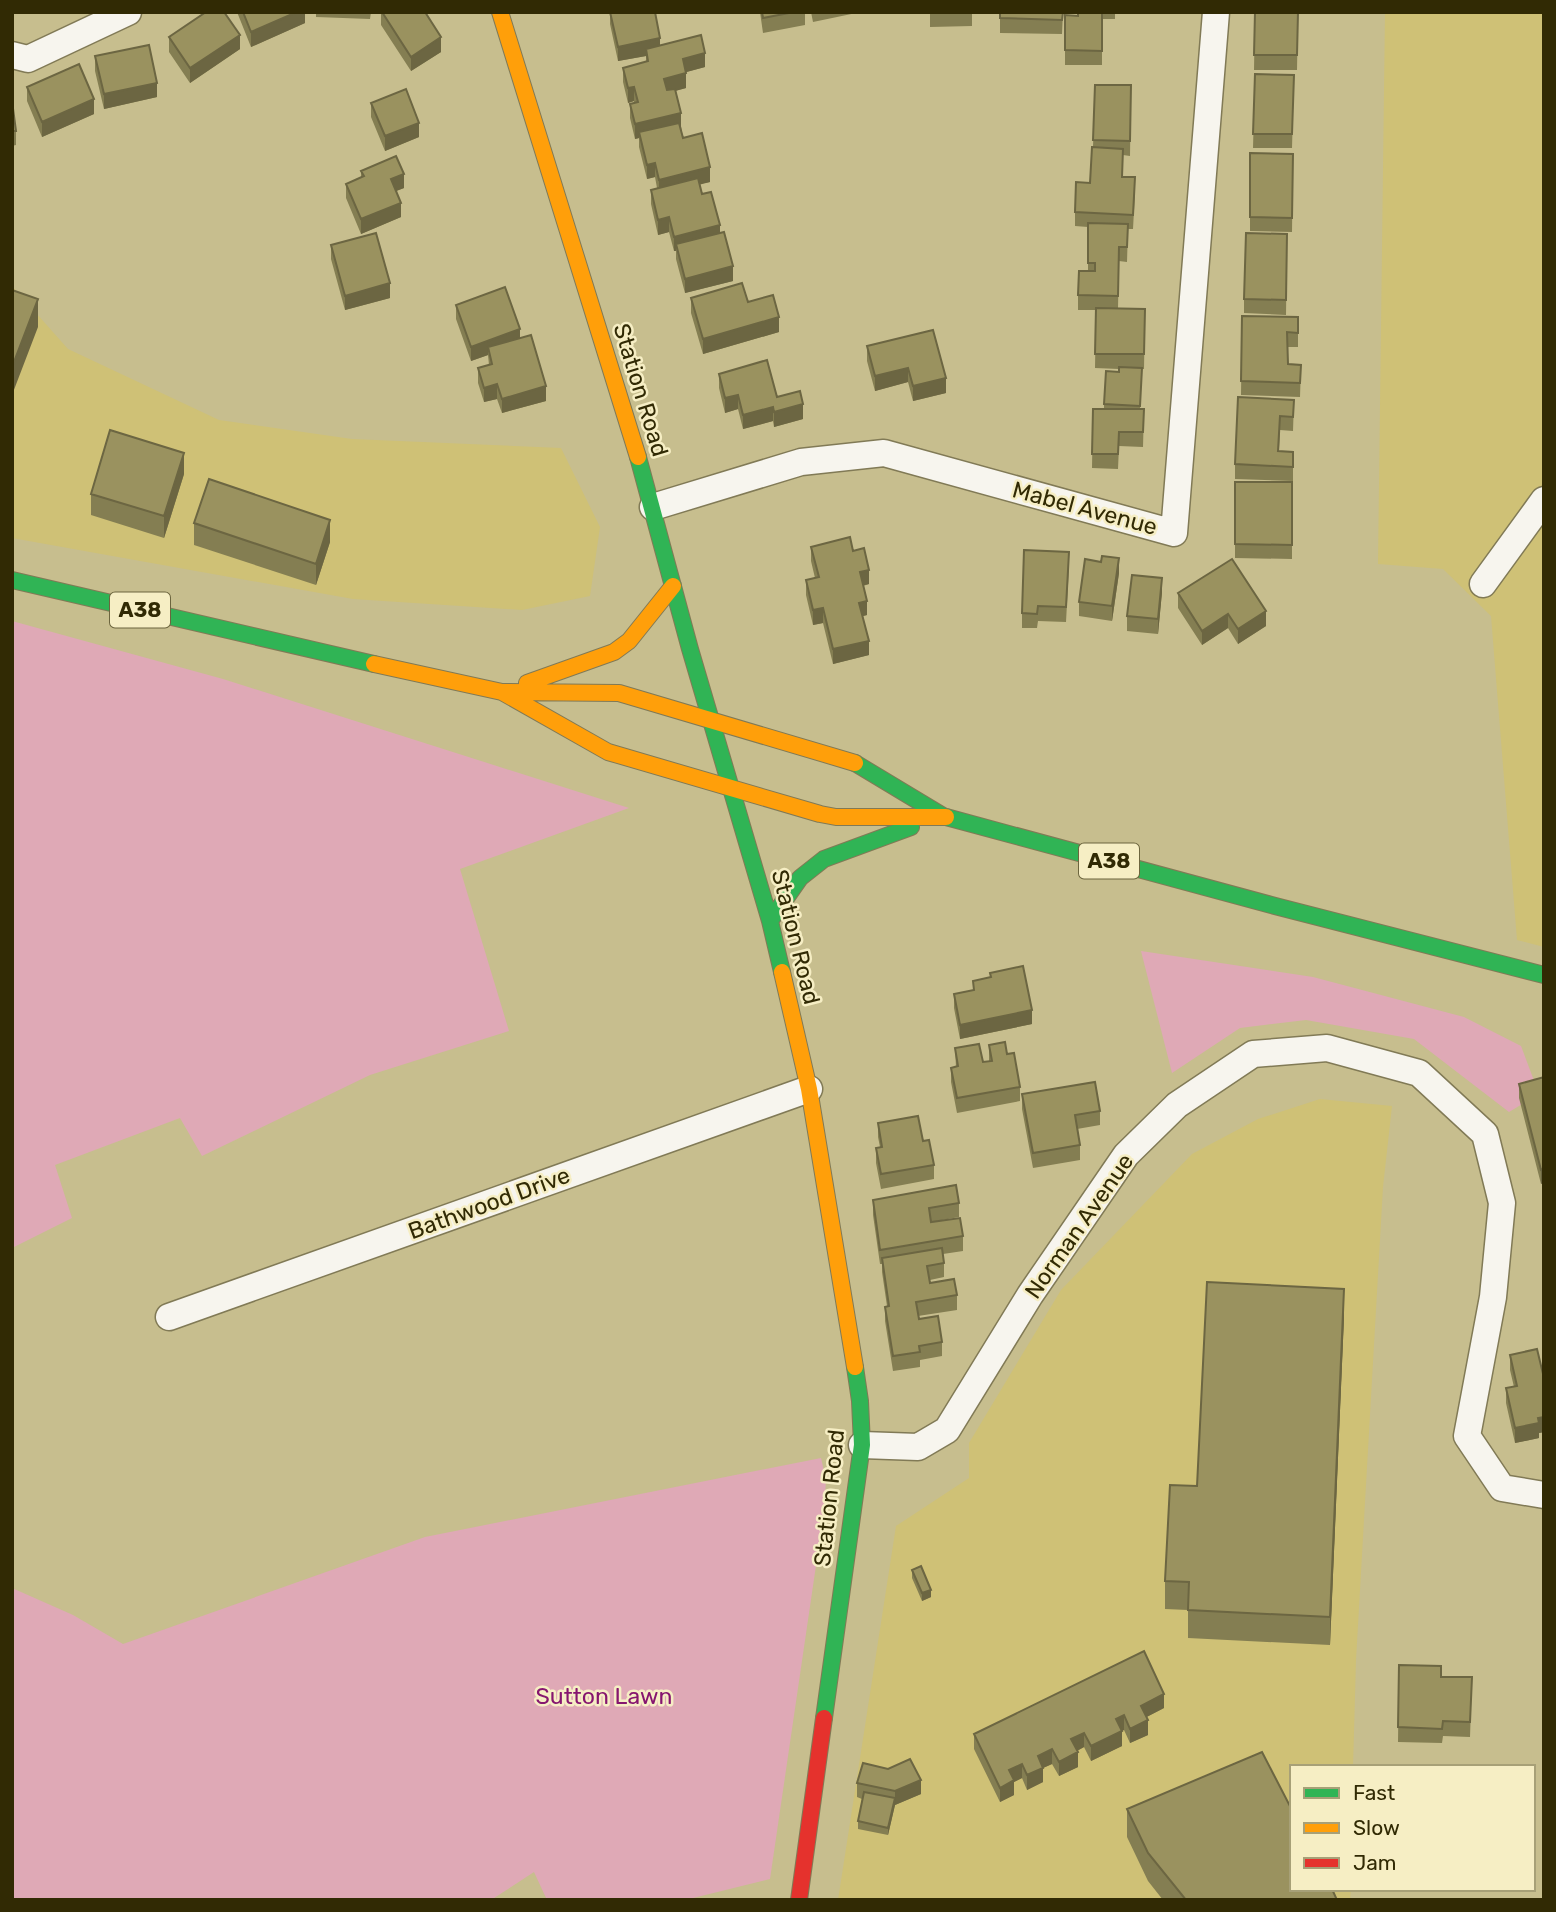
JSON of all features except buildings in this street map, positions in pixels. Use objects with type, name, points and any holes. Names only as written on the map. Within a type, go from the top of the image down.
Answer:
[{"type":"main road","name":"Station Road","points":[[500,12],[653,507],[710,718],[770,921],[809,1089],[860,1401],[862,1445],[799,1900]]},
{"type":"main road","name":"A38","points":[[12,580],[502,692],[619,692],[855,763],[943,816]]},
{"type":"main road","points":[[502,692],[614,652],[629,641],[673,586]]},
{"type":"main road","name":"A38","points":[[502,692],[608,752],[836,817],[943,816],[1544,975]]},
{"type":"main road","points":[[770,921],[800,878],[824,859],[839,851],[943,816]]},
{"type":"street","points":[[12,55],[28,59],[128,12]]},
{"type":"street","name":"Mabel Avenue","points":[[653,507],[801,462],[884,453],[1174,533],[1216,12]]},
{"type":"street","points":[[1483,584],[1544,500]]},
{"type":"street","name":"Norman Avenue","points":[[862,1445],[918,1447],[947,1430],[1030,1295],[1126,1155],[1177,1105],[1253,1054],[1327,1048],[1419,1073],[1485,1134],[1502,1203],[1493,1297],[1467,1436],[1502,1488],[1544,1495]]},
{"type":"street","name":"Bathwood Drive","points":[[169,1317],[809,1089]]},
{"type":"shaded area","points":[[1385,12],[1544,12],[1544,947],[1517,940],[1491,616],[1443,569],[1378,564]]},
{"type":"shaded area","points":[[12,286],[68,349],[219,420],[352,439],[561,448],[600,527],[590,596],[522,610],[353,599],[12,538]]},
{"type":"shaded area","points":[[1320,1099],[1392,1106],[1383,1187],[1356,1660],[1353,1765],[1290,1765],[1290,1891],[1351,1891],[1350,1900],[838,1900],[896,1526],[969,1478],[969,1443],[1061,1290],[1192,1154],[1258,1119]]},
{"type":"green space","points":[[12,621],[223,679],[629,808],[460,869],[509,1031],[370,1075],[202,1156],[180,1118],[55,1165],[72,1218],[12,1248]]},
{"type":"green space","points":[[1141,951],[1313,977],[1464,1017],[1521,1046],[1539,1094],[1509,1112],[1414,1039],[1306,1020],[1240,1028],[1172,1073]]},
{"type":"green space","name":"Sutton Lawn","points":[[821,1458],[826,1480],[824,1511],[770,1879],[685,1900],[547,1900],[534,1872],[491,1900],[12,1900],[12,1588],[73,1615],[123,1644],[425,1537]]},
{"type":"traffic: fast","points":[[638,457],[690,649],[770,921],[782,972]]},
{"type":"traffic: fast","points":[[12,580],[374,664]]},
{"type":"traffic: fast","points":[[855,763],[943,816]]},
{"type":"traffic: fast","points":[[946,817],[1544,975]]},
{"type":"traffic: fast","points":[[770,921],[800,878],[824,859],[911,827]]},
{"type":"traffic: fast","points":[[824,1718],[862,1445],[855,1367]]},
{"type":"traffic: slow","points":[[500,12],[638,457]]},
{"type":"traffic: slow","points":[[527,683],[614,652],[629,641],[673,586]]},
{"type":"traffic: slow","points":[[374,664],[502,692],[619,693],[855,763]]},
{"type":"traffic: slow","points":[[502,692],[608,752],[820,814],[836,817],[946,817]]},
{"type":"traffic: slow","points":[[782,972],[809,1089],[855,1367]]},
{"type":"traffic: jam","points":[[799,1900],[824,1718]]}]
